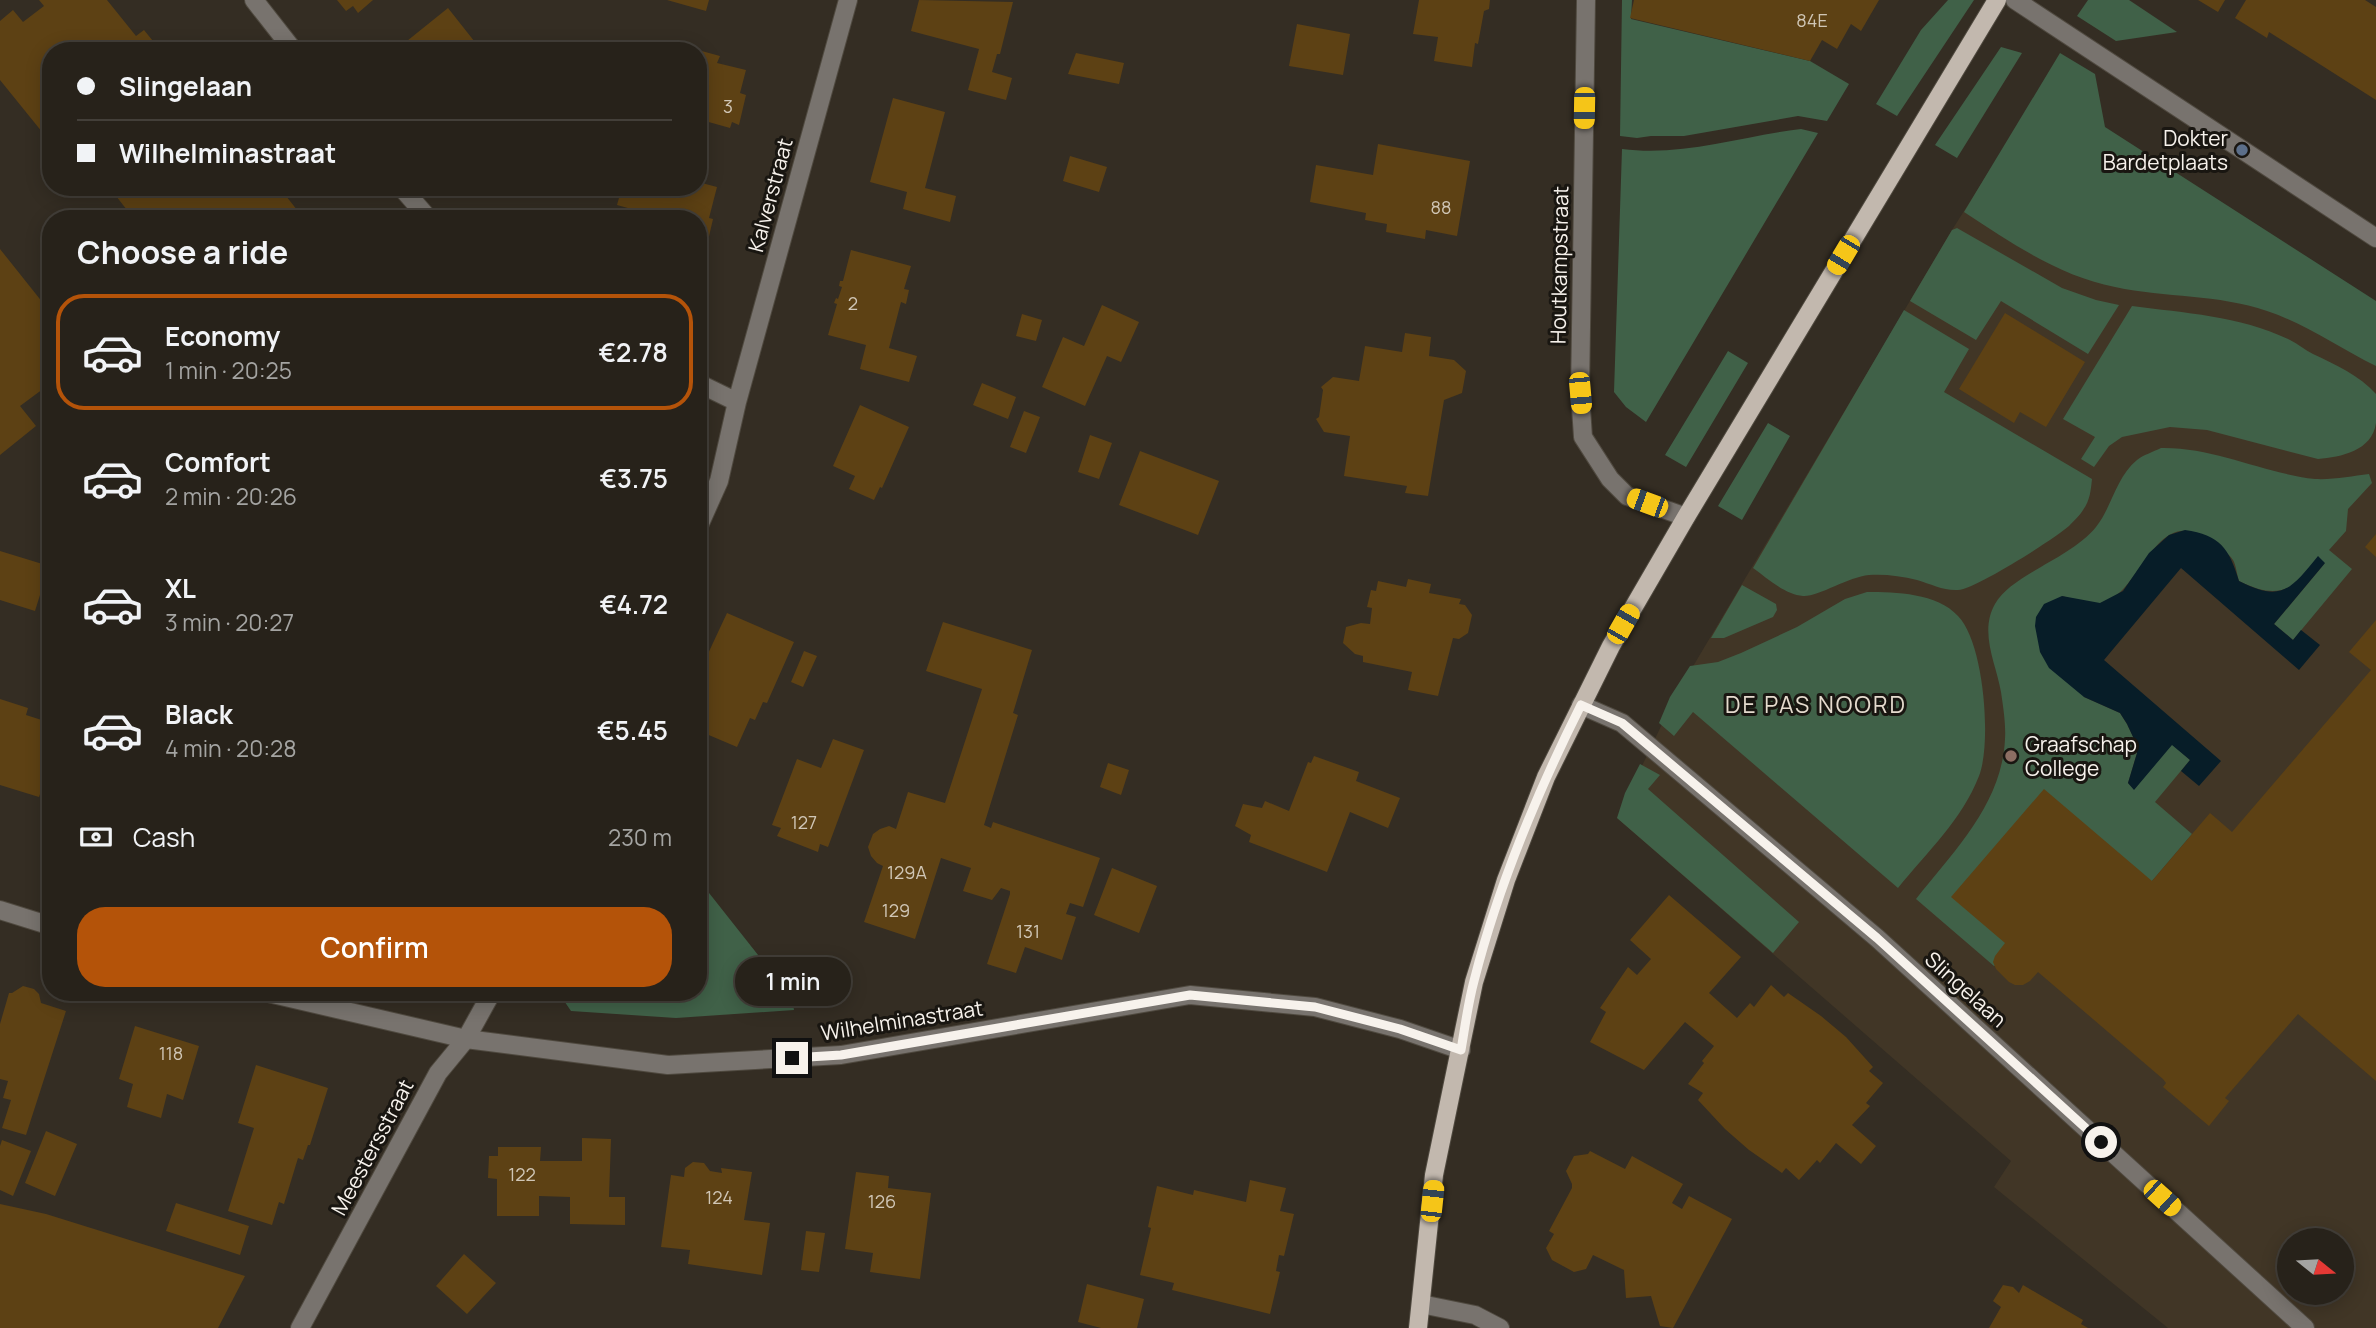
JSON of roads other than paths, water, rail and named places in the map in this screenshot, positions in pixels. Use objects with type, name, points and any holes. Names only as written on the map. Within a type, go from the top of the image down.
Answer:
[{"type":"main road","points":[[1418,1328],[1434,1175],[1474,982],[1506,880],[1546,776],[1611,646],[1997,0]]},
{"type":"street","points":[[254,0],[287,42]]},
{"type":"street","name":"Kalverstraat","points":[[737,402],[848,0]]},
{"type":"street","name":"Houtkampstraat","points":[[1586,0],[1580,393],[1583,437],[1609,480],[1627,496],[1686,517]]},
{"type":"street","points":[[2015,0],[2376,238]]},
{"type":"street","points":[[409,196],[421,210]]},
{"type":"street","points":[[707,387],[737,402],[719,481],[707,508]]},
{"type":"street","name":"Slingelaan","points":[[1581,705],[1622,723],[1877,938],[2305,1328]]},
{"type":"street","points":[[0,910],[42,923]]},
{"type":"street","name":"Wilhelminastraat","points":[[303,1001],[466,1039],[668,1065],[841,1055],[1190,995],[1315,1007],[1400,1029],[1461,1050]]},
{"type":"street","name":"Meestersstraat","points":[[300,1328],[438,1073],[466,1039],[487,1001]]},
{"type":"street","points":[[1421,1304],[1475,1315],[1500,1328]]},
{"type":"water","points":[[2185,530],[2207,535],[2215,540],[2227,552],[2239,581],[2266,591],[2284,589],[2292,584],[2318,556],[2325,563],[2274,624],[2293,640],[2301,630],[2320,645],[2299,670],[2181,568],[2104,660],[2221,761],[2199,786],[2181,771],[2190,760],[2172,745],[2134,790],[2128,783],[2137,753],[2127,724],[2120,713],[2084,697],[2049,668],[2040,652],[2036,617],[2044,604],[2062,596],[2100,603],[2123,591],[2149,553],[2169,535]]},
{"type":"place","name":"Dokter Bardetplaats","points":[[2242,150]]},
{"type":"place","name":"Graafschap College","points":[[2011,756]]},
{"type":"district","name":"DE PAS NOORD","points":[[1816,704]]}]
